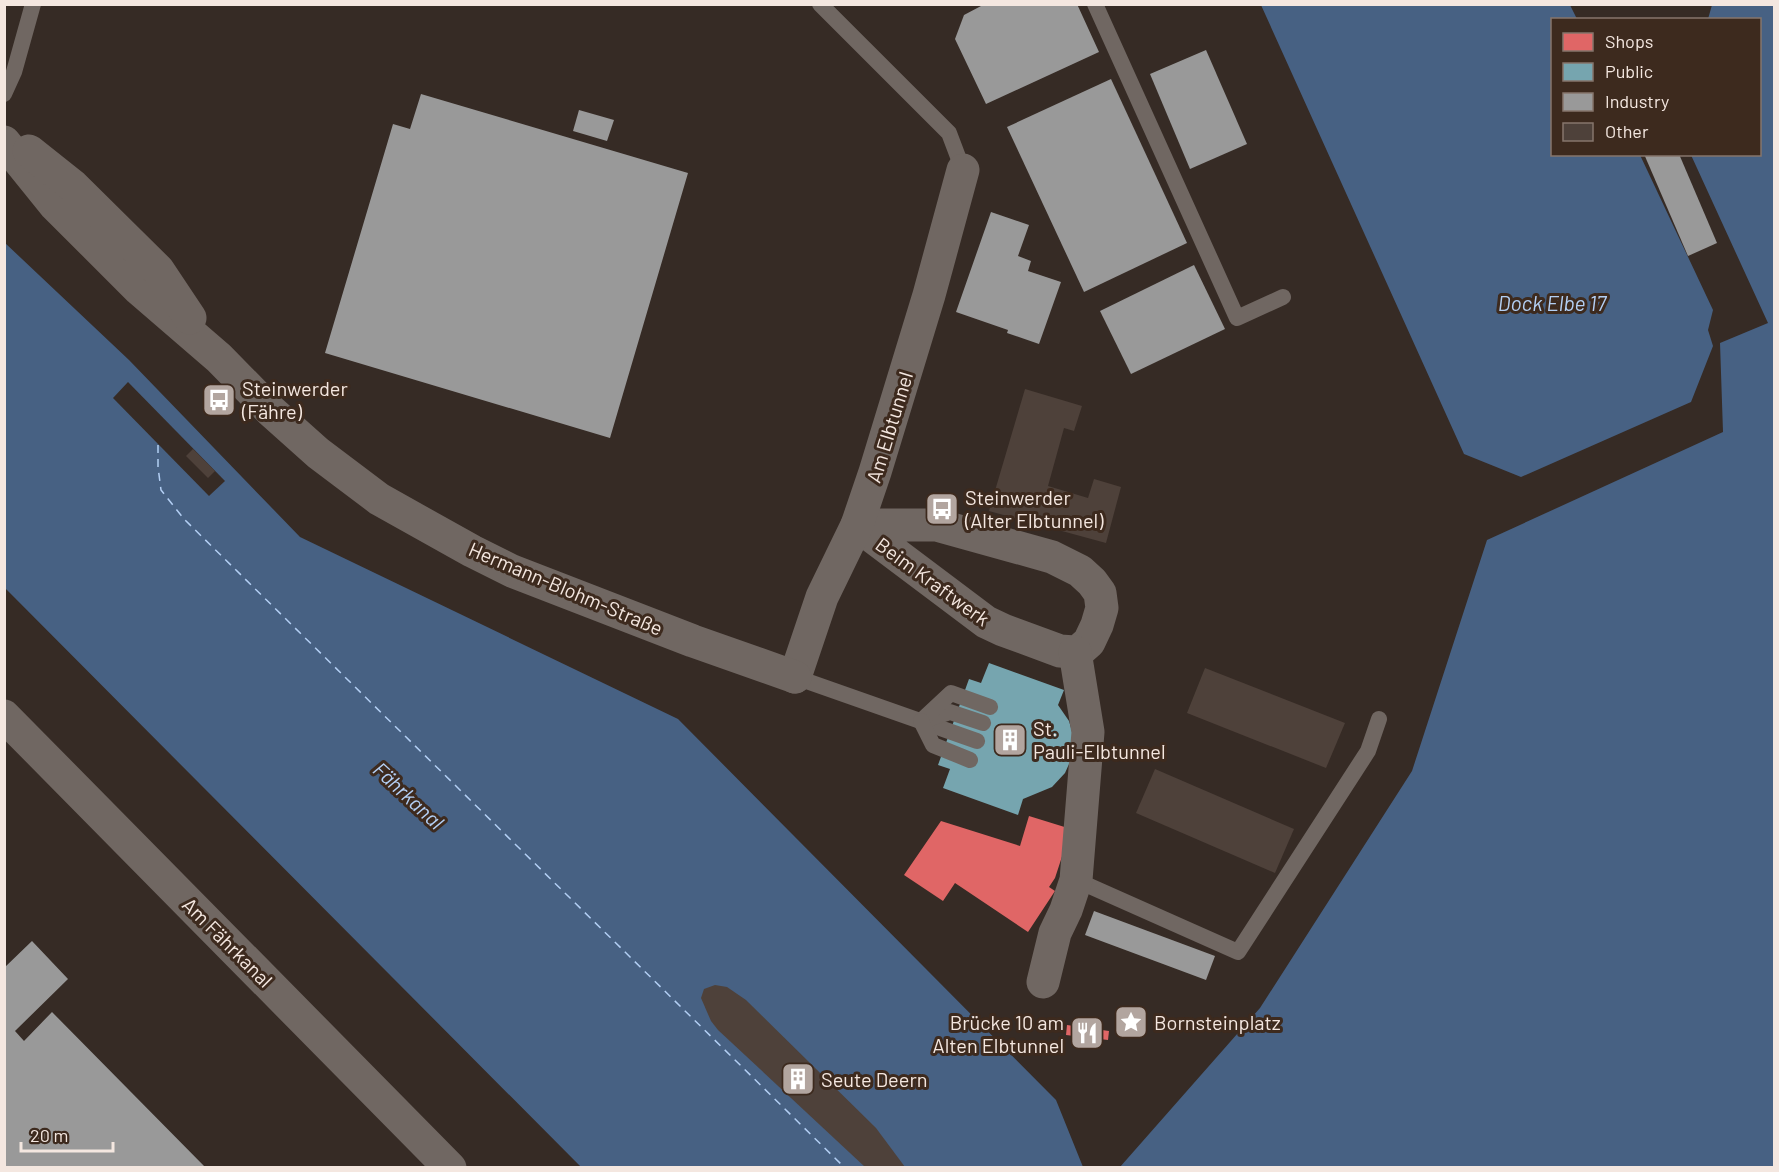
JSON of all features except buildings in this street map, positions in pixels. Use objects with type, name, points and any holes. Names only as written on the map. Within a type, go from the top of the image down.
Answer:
[{"type":"street","name":"Hermann-Blohm-Straße","points":[[4,133],[73,186],[158,270],[219,358]]},
{"type":"street","name":"Hermann-Blohm-Straße","points":[[4,142],[55,205],[139,289],[219,358],[271,411],[318,453],[379,499],[410,518],[512,570],[693,641],[795,677]]},
{"type":"street","name":"Am Elbtunnel","points":[[795,677],[822,597],[857,525],[875,472],[926,306],[963,170]]},
{"type":"street","name":"Beim Kraftwerk","points":[[857,525],[936,525],[1052,557],[1080,571],[1100,593],[1102,608],[1097,625],[1089,642],[1081,650],[1075,652],[1060,651],[1003,630],[986,622],[857,525]]},
{"type":"street","points":[[1043,982],[1055,933],[1076,880],[1088,732],[1075,652]]},
{"type":"street","name":"Am Fährkanal","points":[[4,716],[450,1167]]},
{"type":"lane","points":[[4,94],[14,72],[33,4]]},
{"type":"lane","points":[[820,4],[949,133],[963,170]]},
{"type":"lane","points":[[1095,4],[1237,318],[1283,297]]},
{"type":"lane","name":"Hermann-Blohm-Straße","points":[[795,677],[921,721]]},
{"type":"lane","points":[[921,721],[951,693],[990,707]]},
{"type":"lane","points":[[921,721],[950,712],[983,723]]},
{"type":"lane","points":[[1076,880],[1238,952],[1368,751],[1379,719]]},
{"type":"lane","points":[[921,721],[977,741]]},
{"type":"lane","points":[[921,721],[933,745],[970,760]]},
{"type":"water","name":"Dock Elbe 17","points":[[1261,5],[1570,5],[1576,18],[1551,18],[1551,156],[1640,156],[1713,310],[1708,330],[1713,346],[1691,402],[1521,477],[1464,454]]},
{"type":"water","points":[[1712,5],[1774,5],[1774,1167],[1120,1167],[1260,1008],[1412,771],[1487,540],[1723,432],[1720,343],[1768,323],[1691,156],[1761,156],[1761,18],[1708,18]]},
{"type":"water","name":"Fährkanal","points":[[4,242],[129,360],[300,537],[678,719],[1056,1100],[1083,1167],[581,1167],[5,588]]},
{"type":"pier","points":[[128,382],[225,481],[209,496],[113,398]]},
{"type":"ferry route","points":[[158,445],[161,490],[184,519],[845,1168]]},
{"type":"place","name":"Steinwerder (Fähre)","points":[[219,400]]},
{"type":"place","name":"Steinwerder (Alter Elbtunnel)","points":[[942,509]]},
{"type":"place","name":"St. Pauli-Elbtunnel","points":[[1010,740]]},
{"type":"place","name":"Bornsteinplatz","points":[[1131,1022]]},
{"type":"place","name":"Brücke 10 am Alten Elbtunnel","points":[[1087,1033]]},
{"type":"place","name":"Seute Deern","points":[[798,1079]]}]
